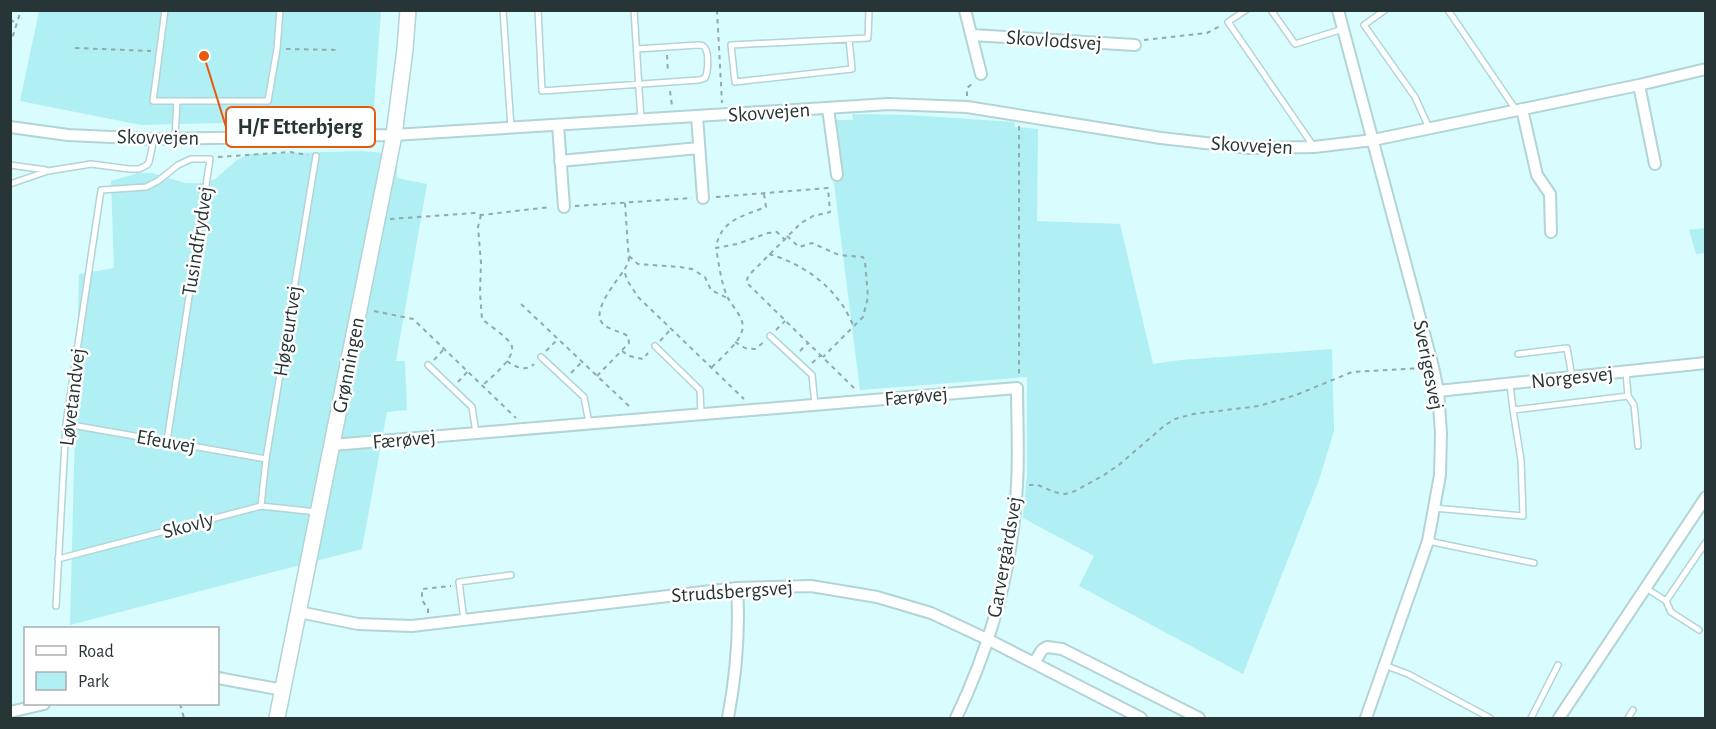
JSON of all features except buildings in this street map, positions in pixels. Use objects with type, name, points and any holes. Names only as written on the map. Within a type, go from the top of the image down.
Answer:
[{"type":"main road","name":"Grønningen","points":[[277,718],[394,135],[408,10]]},
{"type":"street","name":"Skovlodsvej","points":[[965,10],[981,74]]},
{"type":"street","name":"Sverigesvej","points":[[1338,10],[1434,367],[1441,433],[1440,465],[1428,541],[1366,718]]},
{"type":"street","name":"Skovlodsvej","points":[[972,35],[1135,45]]},
{"type":"street","name":"Skovvejen","points":[[10,127],[69,135],[154,139],[394,135],[889,104],[967,107],[1161,138],[1249,148],[1314,147],[1373,140],[1706,69]]},
{"type":"street","points":[[1639,85],[1655,164]]},
{"type":"street","points":[[828,108],[837,175]]},
{"type":"street","points":[[1519,110],[1537,175],[1550,194],[1551,232]]},
{"type":"street","points":[[697,116],[703,198]]},
{"type":"street","points":[[558,125],[564,207]]},
{"type":"street","points":[[560,161],[699,148]]},
{"type":"street","name":"Norgesvej","points":[[1438,392],[1706,363]]},
{"type":"street","name":"Færøvej","points":[[332,445],[1017,388]]},
{"type":"street","name":"Garvergårdsvej","points":[[956,718],[989,640],[1011,542],[1017,484],[1017,388]]},
{"type":"street","points":[[1559,718],[1706,497]]},
{"type":"street","name":"Strudsbergsvej","points":[[299,612],[358,624],[412,626],[737,588],[811,586],[877,597],[932,613],[989,640],[1138,718]]},
{"type":"street","points":[[728,718],[735,682],[738,627],[737,588]]},
{"type":"street","points":[[1034,663],[1047,646],[1062,650],[1199,718]]},
{"type":"street","points":[[219,678],[283,690]]},
{"type":"street","points":[[10,712],[40,705]]},
{"type":"lane","points":[[165,10],[153,101],[268,101],[277,49],[280,10]]},
{"type":"lane","points":[[504,10],[511,128]]},
{"type":"lane","points":[[538,10],[542,91],[699,80],[705,78],[708,73],[707,51],[703,46],[636,49]]},
{"type":"lane","points":[[634,10],[641,120]]},
{"type":"lane","points":[[849,39],[852,69],[735,82],[731,45],[868,38],[869,10]]},
{"type":"lane","points":[[1246,10],[1228,22],[1314,147]]},
{"type":"lane","points":[[1271,10],[1295,44],[1343,29]]},
{"type":"lane","points":[[1385,10],[1364,24],[1415,97],[1429,128]]},
{"type":"lane","points":[[1448,10],[1519,110]]},
{"type":"lane","points":[[175,138],[177,101]]},
{"type":"lane","points":[[10,184],[48,171],[91,164],[139,169],[150,162],[154,139]]},
{"type":"lane","name":"Høgeurtvej","points":[[261,506],[266,459],[316,156]]},
{"type":"lane","name":"Tusindfrydvej","points":[[101,190],[146,187],[191,159],[210,159],[167,441]]},
{"type":"lane","points":[[10,165],[48,171]]},
{"type":"lane","name":"Løvetandvej","points":[[56,606],[66,424],[101,190]]},
{"type":"lane","points":[[770,336],[812,375],[815,405]]},
{"type":"lane","points":[[656,346],[700,390],[701,414]]},
{"type":"lane","points":[[1518,354],[1567,348],[1572,376]]},
{"type":"lane","points":[[542,357],[584,397],[589,423]]},
{"type":"lane","points":[[428,365],[471,407],[476,433]]},
{"type":"lane","points":[[1626,370],[1628,396],[1634,405],[1638,446]]},
{"type":"lane","points":[[1434,508],[1523,516],[1521,460],[1510,384]]},
{"type":"lane","points":[[1513,410],[1628,396]]},
{"type":"lane","name":"Efeuvej","points":[[66,424],[266,459]]},
{"type":"lane","name":"Skovly","points":[[58,559],[261,506],[319,512]]},
{"type":"lane","points":[[1428,541],[1534,563]]},
{"type":"lane","points":[[1666,601],[1706,542]]},
{"type":"lane","points":[[464,620],[459,582],[511,575]]},
{"type":"lane","points":[[1646,588],[1666,601],[1671,612],[1699,630]]},
{"type":"lane","points":[[1384,665],[1408,674],[1490,718]]},
{"type":"lane","points":[[1531,718],[1558,665]]},
{"type":"lane","points":[[1628,718],[1633,710]]},
{"type":"path","points":[[10,45],[21,10]]},
{"type":"path","points":[[717,10],[723,115]]},
{"type":"path","points":[[10,20],[17,23]]},
{"type":"path","points":[[1135,45],[1140,40],[1208,33],[1228,22]]},
{"type":"path","points":[[75,48],[160,51]]},
{"type":"path","points":[[277,49],[340,50]]},
{"type":"path","points":[[967,107],[967,88],[971,83],[981,80],[981,74]]},
{"type":"path","points":[[1017,388],[1020,376],[1019,114]]},
{"type":"path","points":[[210,159],[290,152],[316,156]]},
{"type":"path","points":[[377,220],[828,188],[830,212],[809,218],[801,223],[749,275],[746,282],[865,400]]},
{"type":"path","points":[[712,367],[743,330],[738,312],[729,298],[716,248],[719,235],[729,223],[766,207],[764,193]]},
{"type":"path","points":[[597,376],[629,343],[626,334],[606,327],[600,322],[598,316],[608,294],[629,262],[624,203]]},
{"type":"path","points":[[481,214],[477,227],[481,263],[482,319],[512,346],[512,353],[507,361],[483,385]]},
{"type":"path","points":[[716,248],[777,232],[799,247],[812,243],[839,255],[863,257],[867,270],[868,297],[863,317],[823,357]]},
{"type":"path","points":[[769,254],[811,272],[840,301],[854,327]]},
{"type":"path","points":[[629,256],[638,264],[692,269],[705,277],[711,290],[729,298]]},
{"type":"path","points":[[624,270],[627,280],[638,297],[744,399],[745,410]]},
{"type":"path","points":[[521,304],[631,408],[632,420]]},
{"type":"path","points":[[360,308],[413,319],[516,418],[518,429]]},
{"type":"path","points":[[735,342],[745,348],[757,349],[785,320]]},
{"type":"path","points":[[622,351],[628,356],[643,358],[671,328]]},
{"type":"path","points":[[793,358],[808,343]]},
{"type":"path","points":[[428,365],[444,349]]},
{"type":"path","points":[[565,379],[582,362]]},
{"type":"path","points":[[1017,484],[1038,485],[1065,494],[1104,475],[1175,419],[1192,414],[1259,406],[1296,395],[1352,372],[1434,367]]},
{"type":"path","points":[[452,388],[468,371]]},
{"type":"path","points":[[428,624],[428,609],[422,600],[422,590],[460,585]]},
{"type":"green space","points":[[39,11],[381,11],[373,119],[141,125],[20,101]]},
{"type":"green space","points":[[852,114],[909,115],[1014,122],[1015,127],[1038,129],[1037,221],[1120,224],[1153,364],[1332,349],[1334,431],[1319,480],[1243,674],[1079,586],[1094,556],[1023,518],[1027,475],[1027,377],[860,390],[826,120],[853,120]]},
{"type":"green space","points":[[362,151],[397,154],[397,178],[427,184],[396,361],[405,361],[407,410],[387,412],[362,549],[70,625],[79,274],[114,268],[111,181],[138,173],[152,173],[185,183],[204,183],[215,179],[237,160],[251,154]]},
{"type":"green space","points":[[1705,228],[1705,253],[1696,254],[1689,230]]},
{"type":"place","name":"H/F Etterbjerg","points":[[204,56]]}]
